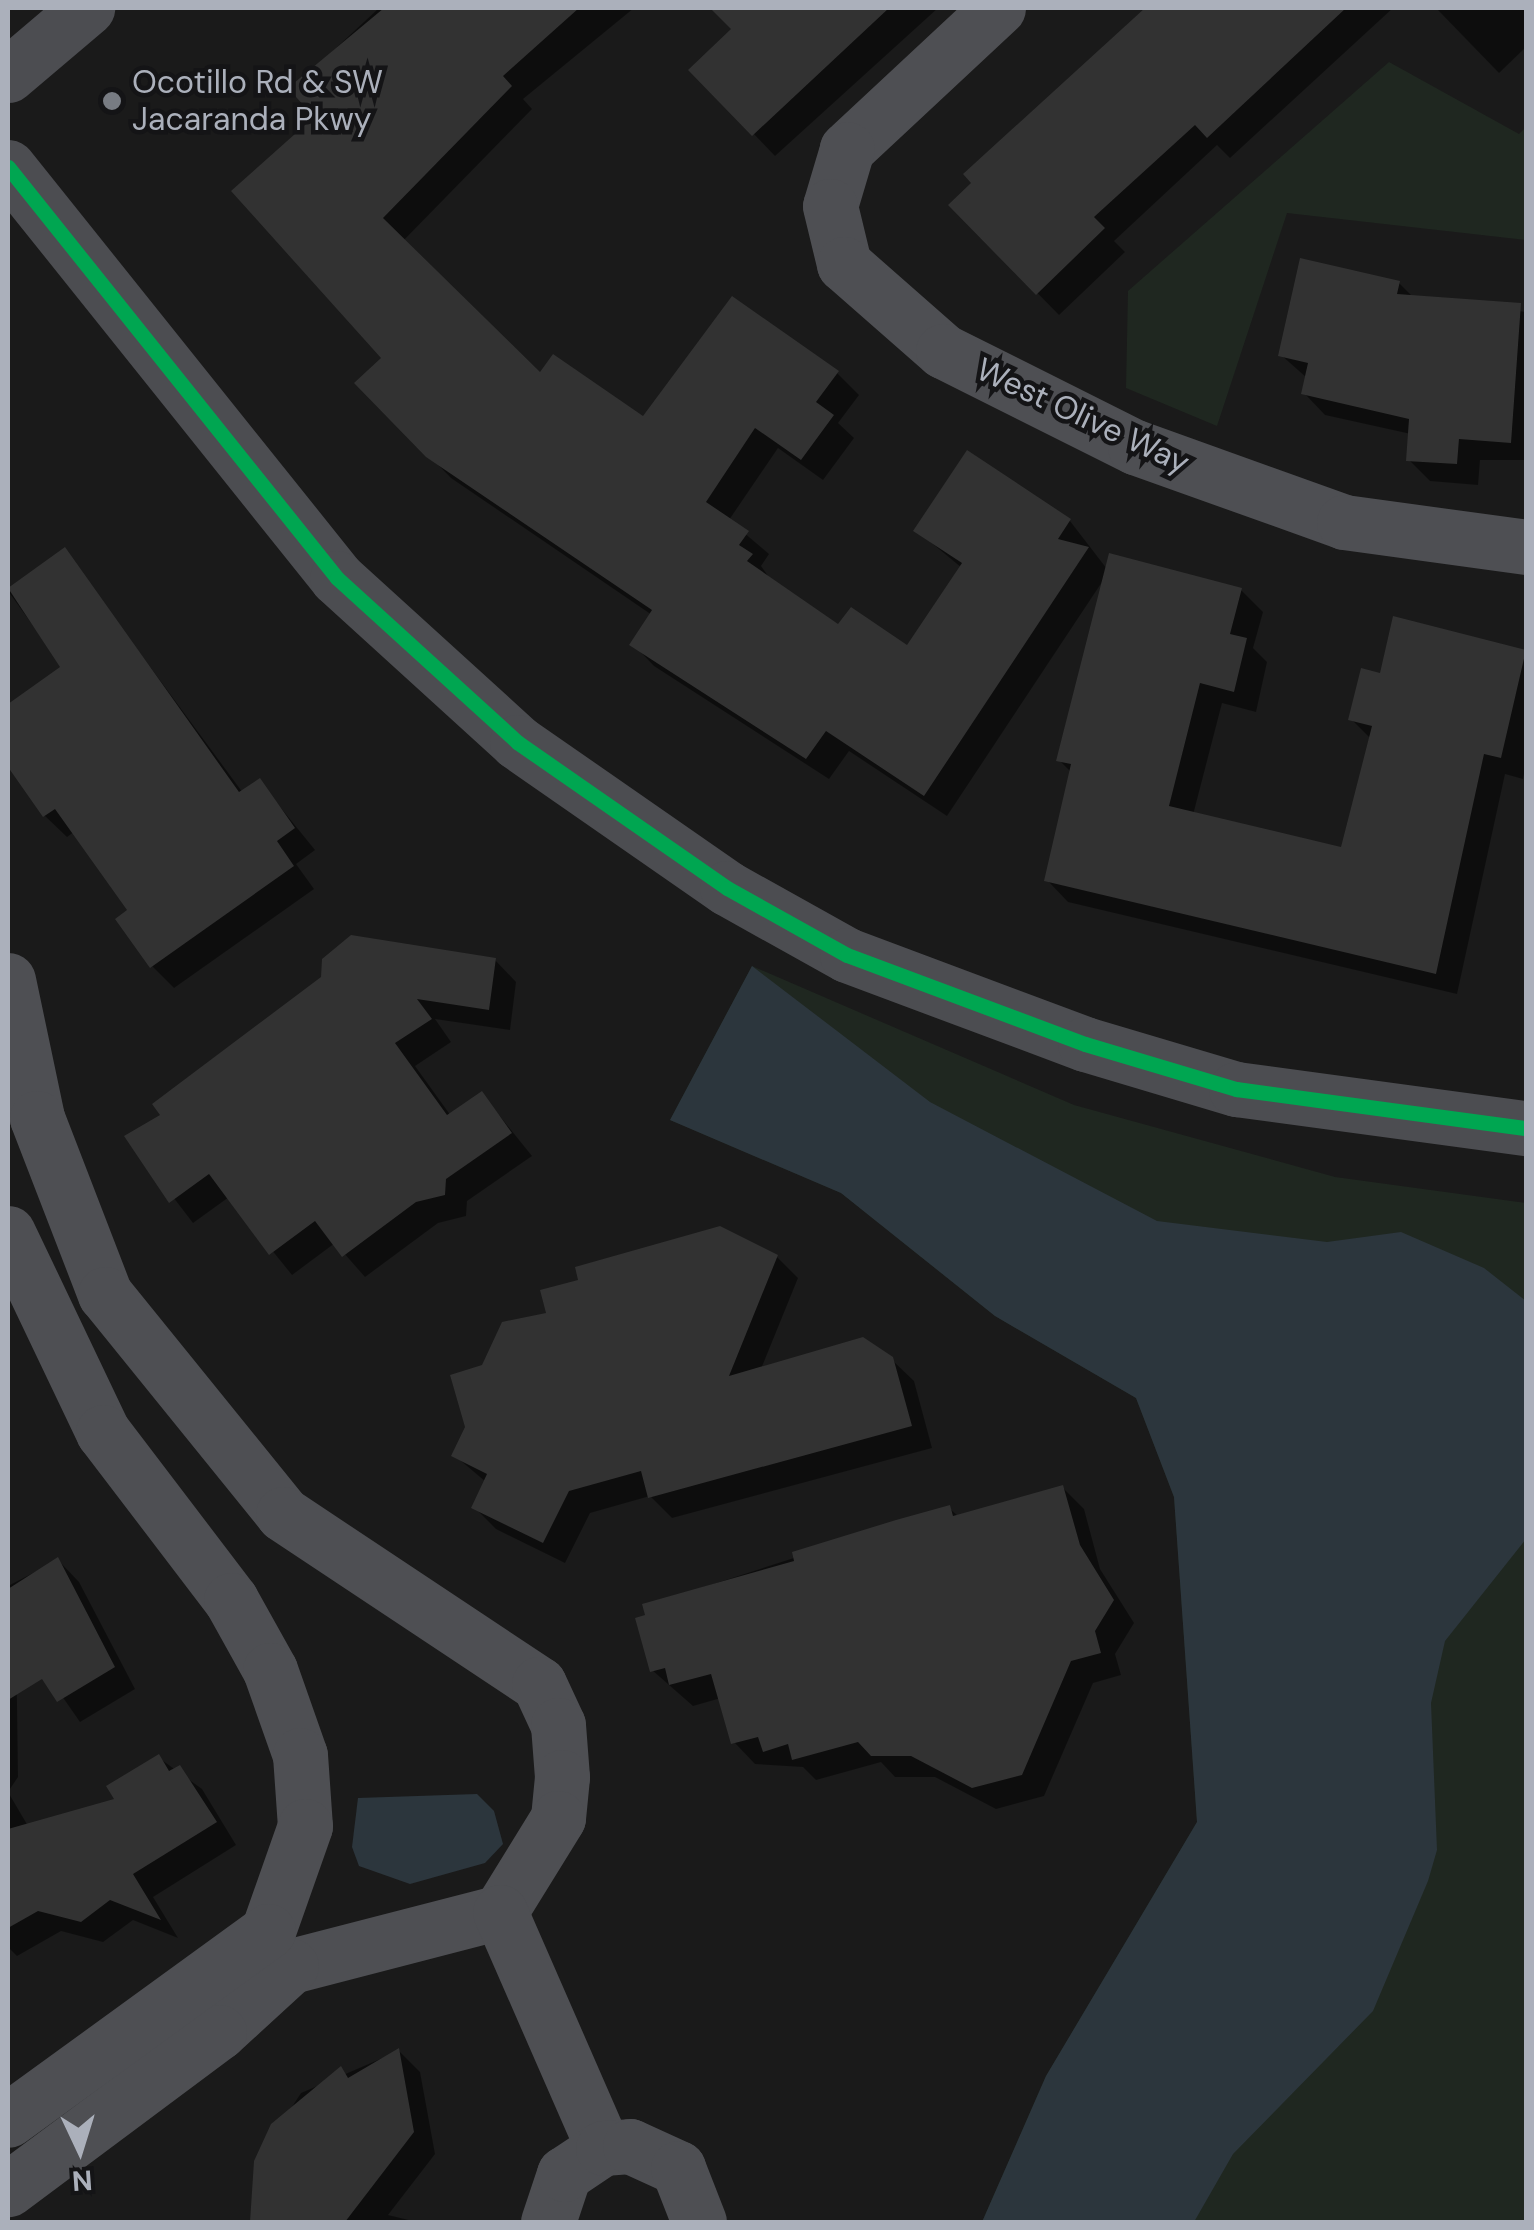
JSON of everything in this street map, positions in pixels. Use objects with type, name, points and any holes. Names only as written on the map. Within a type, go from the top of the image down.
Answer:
[{"type":"street","points":[[8,75],[88,8]]},
{"type":"street","name":"West Olive Way","points":[[998,8],[847,150],[830,206],[844,264],[943,351],[1135,447],[1344,522],[1526,546]]},
{"type":"street","points":[[8,167],[337,578],[517,742],[727,888],[847,954],[1104,1050],[1236,1089],[1526,1128]]},
{"type":"street","points":[[8,980],[65,1204],[105,1294],[174,1388],[283,1514],[539,1684],[558,1725],[558,1818],[500,1912],[291,1966],[220,2032],[8,2189]]},
{"type":"street","points":[[8,1233],[103,1432],[231,1600],[270,1670],[300,1755],[305,1826],[268,1931],[8,2120]]},
{"type":"street","points":[[500,1912],[604,2148]]},
{"type":"street","points":[[548,2222],[564,2174],[604,2148],[656,2152],[678,2168],[699,2222]]},
{"type":"shaded area","points":[[1389,62],[1519,134],[1526,127],[1526,240],[1287,213],[1217,426],[1126,388],[1128,291]]},
{"type":"shaded area","points":[[752,966],[1074,1105],[1335,1177],[1526,1203],[1526,2222],[982,2222],[1046,2076],[1197,1822],[1174,1497],[1136,1398],[995,1316],[841,1193],[670,1120]]},
{"type":"shaded area","points":[[752,966],[930,1102],[1157,1221],[1327,1242],[1401,1232],[1484,1268],[1526,1301],[1526,1539],[1445,1641],[1431,1703],[1437,1850],[1428,1881],[1373,2011],[1233,2154],[1194,2222],[982,2222],[1046,2076],[1197,1822],[1174,1497],[1136,1398],[995,1316],[841,1193],[670,1120]]},
{"type":"shaded area","points":[[477,1794],[494,1811],[503,1844],[485,1863],[410,1884],[359,1866],[352,1847],[358,1798]]},
{"type":"building","points":[[384,8],[579,8],[503,76],[512,86],[383,218],[540,372],[553,354],[643,416],[732,296],[839,371],[816,402],[834,415],[801,460],[755,428],[706,502],[749,531],[739,545],[753,554],[747,561],[838,624],[851,607],[907,645],[962,563],[913,531],[967,450],[1071,519],[1058,539],[1089,547],[924,796],[826,731],[806,759],[629,645],[652,610],[426,457],[354,383],[381,358],[231,191],[314,117],[288,88]]},
{"type":"building","points":[[710,8],[889,8],[752,136],[688,70],[731,29]]},
{"type":"building","points":[[1145,8],[1346,8],[1207,138],[1195,125],[1094,217],[1105,228],[1036,295],[948,205],[971,183],[963,174]]},
{"type":"building","points":[[1300,258],[1400,281],[1397,294],[1521,303],[1511,443],[1459,439],[1457,464],[1406,461],[1409,419],[1301,394],[1308,363],[1278,356]]},
{"type":"building","points":[[65,547],[239,792],[260,778],[295,828],[277,841],[294,866],[150,968],[115,919],[127,910],[55,809],[43,817],[8,767],[8,704],[60,667],[8,588]]},
{"type":"building","points":[[1109,553],[1242,588],[1230,634],[1247,638],[1234,692],[1200,683],[1169,806],[1341,847],[1372,726],[1348,720],[1361,668],[1380,673],[1393,616],[1526,650],[1501,758],[1484,754],[1436,974],[1044,881],[1071,764],[1056,761]]},
{"type":"building","points":[[351,935],[496,958],[489,1010],[417,999],[432,1019],[395,1043],[447,1115],[482,1091],[512,1133],[446,1179],[445,1195],[416,1202],[342,1257],[315,1221],[269,1255],[209,1174],[169,1203],[124,1136],[160,1115],[152,1104],[321,977],[322,959]]},
{"type":"building","points":[[720,1226],[778,1255],[729,1376],[863,1337],[893,1357],[912,1426],[648,1498],[641,1471],[569,1491],[543,1543],[471,1508],[487,1474],[451,1456],[465,1427],[450,1375],[482,1365],[502,1322],[546,1313],[540,1290],[578,1280],[575,1267]]},
{"type":"building","points":[[1063,1485],[1080,1545],[1114,1600],[1095,1631],[1101,1653],[1071,1661],[1022,1775],[972,1788],[911,1756],[871,1756],[858,1742],[792,1760],[788,1744],[763,1752],[758,1737],[731,1744],[711,1674],[669,1685],[665,1668],[650,1672],[635,1618],[645,1615],[642,1604],[794,1561],[792,1552],[896,1520],[950,1505],[953,1516]]},
{"type":"building","points":[[58,1557],[115,1667],[57,1702],[42,1679],[8,1700],[8,1589]]},
{"type":"building","points":[[159,1754],[169,1771],[180,1765],[217,1822],[133,1874],[161,1920],[110,1900],[81,1922],[38,1911],[8,1928],[8,1829],[114,1799],[106,1786]]},
{"type":"building","points":[[399,2048],[414,2132],[345,2222],[250,2222],[254,2161],[271,2124],[341,2066],[348,2078]]},
{"type":"transit line","points":[[8,167],[337,578],[517,742],[727,888],[847,955],[1085,1044],[1236,1089],[1526,1128]]},
{"type":"place","name":"Ocotillo Rd & SW Jacaranda Pkwy","points":[[112,101]]}]
